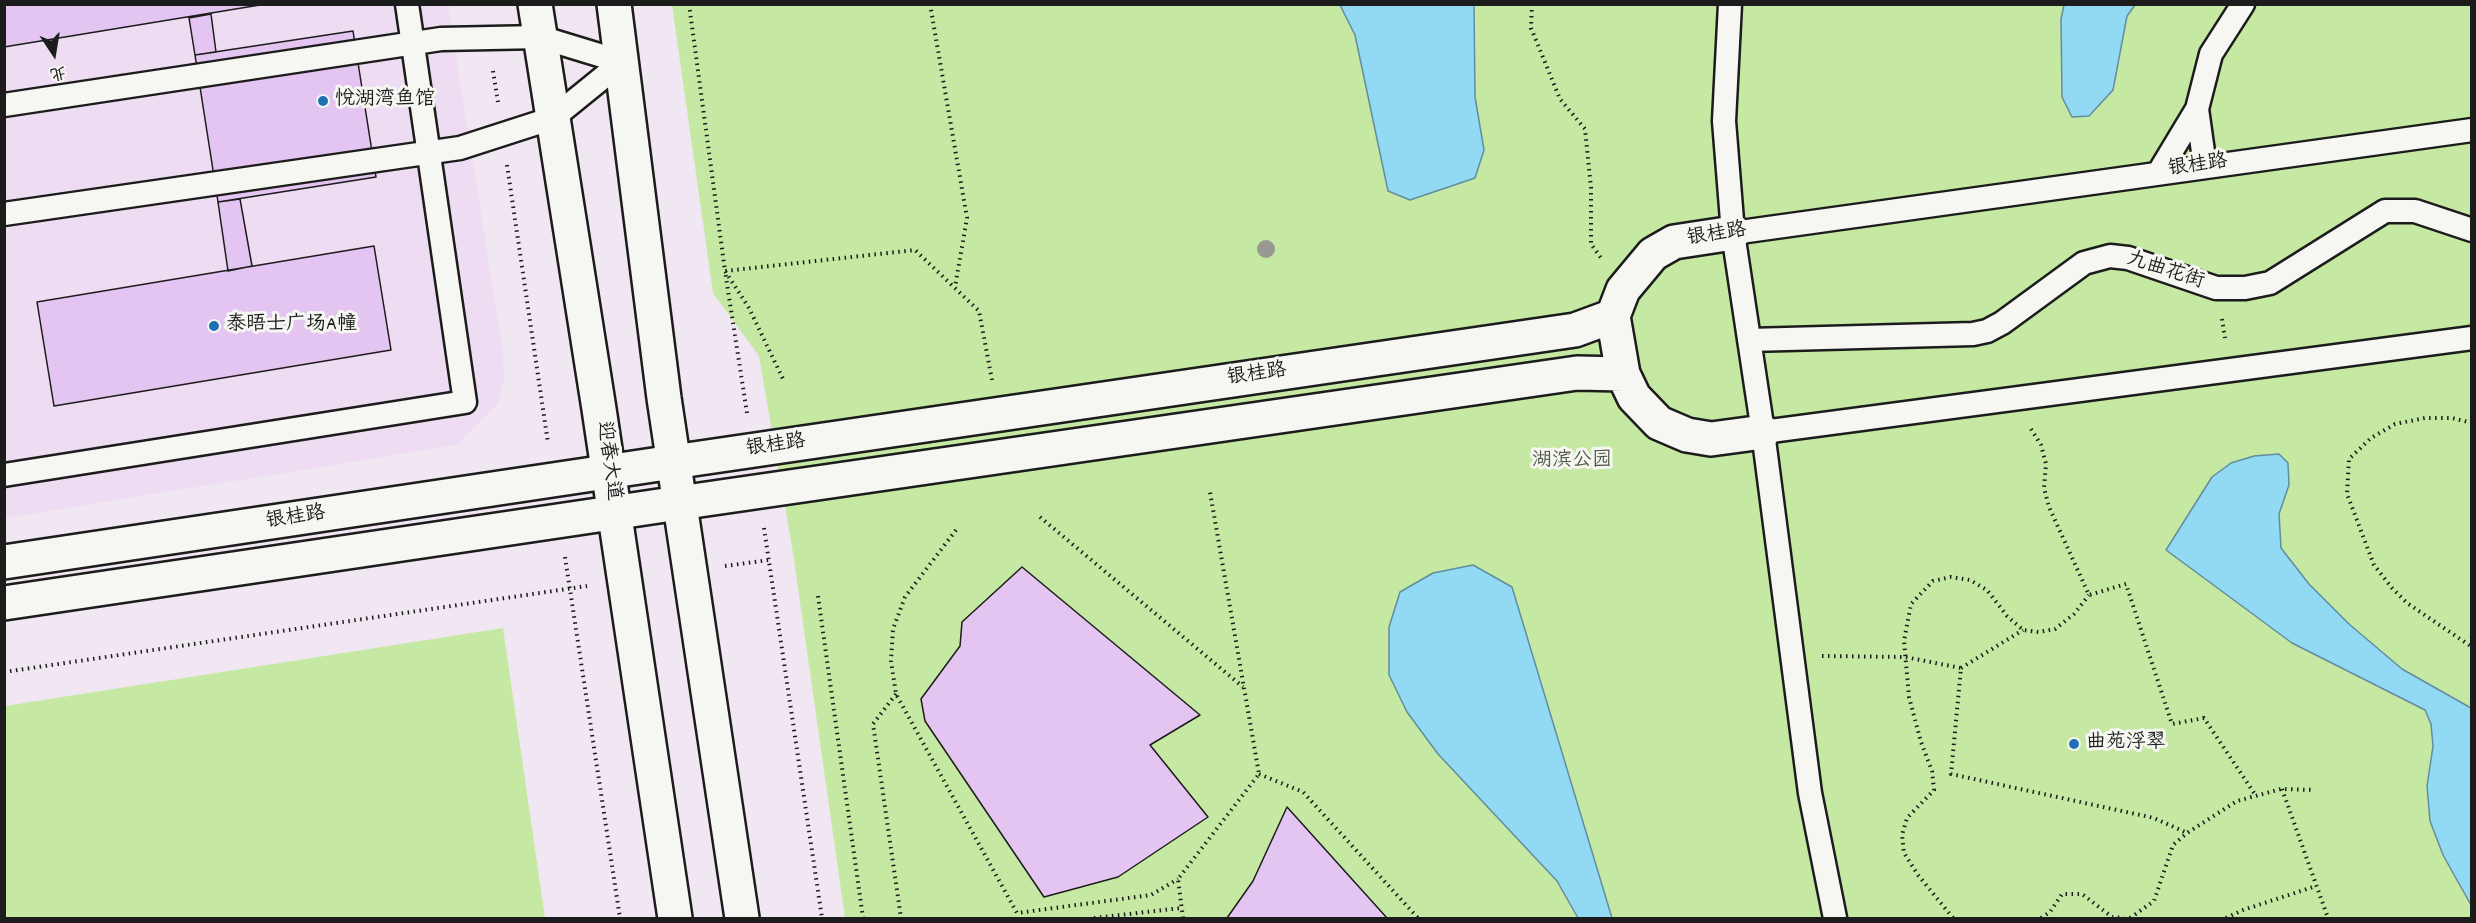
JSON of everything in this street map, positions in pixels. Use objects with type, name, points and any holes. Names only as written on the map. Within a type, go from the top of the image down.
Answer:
[{"type":"street","name":"迎春大道","points":[[535,4],[609,471],[675,918]]},
{"type":"street","points":[[614,4],[673,462],[742,918]]},
{"type":"street","name":"银桂路","points":[[4,562],[999,413],[1575,330],[1618,303],[1653,254],[1674,242],[1733,233]]},
{"type":"street","points":[[1618,303],[1623,374],[1634,397],[1659,423],[1687,435],[1711,439],[1763,432]]},
{"type":"street","name":"银桂路","points":[[4,603],[1577,372],[1623,374]]},
{"type":"lane","points":[[4,475],[465,402],[407,4]]},
{"type":"lane","points":[[1730,4],[1724,121],[1733,233],[1763,432],[1810,794],[1835,918]]},
{"type":"lane","points":[[2159,172],[2197,109],[2211,54],[2243,4]]},
{"type":"lane","points":[[4,105],[441,39],[540,37],[622,62]]},
{"type":"lane","points":[[4,214],[460,148],[553,118],[622,62]]},
{"type":"lane","points":[[2197,109],[2205,166]]},
{"type":"lane","name":"银桂路","points":[[1733,233],[2472,130]]},
{"type":"lane","name":"九曲花街","points":[[1749,340],[1973,334],[1987,331],[2002,323],[2084,263],[2110,256],[2128,258],[2218,289],[2246,288],[2270,283],[2385,212],[2415,211],[2472,230]]},
{"type":"lane","points":[[1763,432],[2472,338]]},
{"type":"path","points":[[688,4],[725,271],[749,308],[783,379]]},
{"type":"path","points":[[930,4],[967,218],[955,288]]},
{"type":"path","points":[[1532,4],[1531,28],[1560,99],[1585,129],[1591,188],[1591,244],[1618,303]]},
{"type":"path","points":[[725,271],[915,250],[979,311],[999,413]]},
{"type":"path","points":[[2218,289],[2230,370]]},
{"type":"path","points":[[2027,396],[2031,433],[2040,445],[2046,464],[2043,488],[2049,507],[2089,595]]},
{"type":"path","points":[[2472,423],[2452,418],[2425,417],[2395,424],[2371,438],[2349,459],[2348,494],[2374,565],[2392,588],[2407,603],[2472,646]]},
{"type":"path","points":[[956,530],[904,597],[893,629],[891,661],[896,694],[1017,913],[1151,895],[1178,879],[1259,774],[1210,492]]},
{"type":"path","points":[[1040,517],[1244,687]]},
{"type":"path","points":[[689,571],[769,560]]},
{"type":"path","points":[[1953,918],[1904,854],[1902,835],[1906,818],[1934,790],[1932,771],[1921,742],[1909,697],[1904,641],[1911,604],[1933,580],[1951,577],[1970,580],[1987,590],[2007,616],[2023,630],[2039,632],[2055,629],[2074,614],[2089,595],[2126,585],[2172,724],[2204,718],[2256,796]]},
{"type":"path","points":[[4,672],[624,581]]},
{"type":"path","points":[[818,596],[862,918]]},
{"type":"path","points":[[776,603],[822,918]]},
{"type":"path","points":[[1792,656],[1905,657],[1961,668],[2023,630]]},
{"type":"path","points":[[1961,668],[1951,774],[2154,818],[2187,833]]},
{"type":"path","points":[[896,694],[873,724],[901,918]]},
{"type":"path","points":[[1259,774],[1304,792],[1418,918]]},
{"type":"path","points":[[2281,789],[2328,918]]},
{"type":"path","points":[[2130,918],[2154,901],[2173,845],[2187,833],[2237,801],[2281,789],[2314,790]]},
{"type":"path","points":[[1178,879],[1183,918]]},
{"type":"path","points":[[2226,918],[2243,910],[2316,886]]},
{"type":"path","points":[[2041,918],[2050,912],[2062,894],[2082,894],[2112,917],[2124,918]]},
{"type":"path","points":[[1094,918],[1182,908]]},
{"type":"shaded area","points":[[5,5],[448,5],[503,353],[504,379],[498,403],[457,445],[5,518]]},
{"type":"green space","name":"湖滨公园","points":[[672,5],[2471,5],[2471,918],[845,918],[793,553],[759,356],[713,293]]},
{"type":"green space","points":[[503,628],[545,918],[5,918],[5,706]]},
{"type":"water","points":[[1340,5],[1474,5],[1475,97],[1484,150],[1475,178],[1410,200],[1388,191],[1355,35]]},
{"type":"water","points":[[2064,5],[2135,5],[2127,16],[2113,90],[2089,116],[2072,117],[2062,97],[2061,19]]},
{"type":"water","points":[[2279,454],[2288,463],[2289,485],[2279,514],[2281,548],[2309,584],[2349,624],[2402,669],[2471,708],[2471,905],[2443,855],[2430,821],[2427,786],[2433,746],[2431,724],[2425,710],[2292,643],[2166,550],[2212,477],[2231,463],[2254,456]]},
{"type":"water","points":[[1473,565],[1512,587],[1612,918],[1578,918],[1557,881],[1438,754],[1407,712],[1389,675],[1389,627],[1400,592],[1433,573]]},
{"type":"building","points":[[4,4],[266,4],[4,47]]},
{"type":"building","points":[[211,14],[216,52],[195,55],[189,18]]},
{"type":"building","points":[[353,31],[376,177],[218,202],[195,55]]},
{"type":"building","points":[[240,199],[252,266],[228,271],[218,202]]},
{"type":"building","name":"泰晤士广场A幢","points":[[374,246],[391,350],[54,406],[37,302]]},
{"type":"building","points":[[1022,567],[1200,715],[1150,745],[1208,817],[1118,877],[1044,897],[925,721],[921,699],[960,646],[962,622]]},
{"type":"building","points":[[1287,807],[1387,918],[1227,918],[1253,881]]},
{"type":"place","name":"悦湖湾鱼馆","points":[[323,101]]},
{"type":"place","name":"泰晤士广场A幢","points":[[214,326]]},
{"type":"place","name":"曲苑浮翠","points":[[2074,744]]}]
